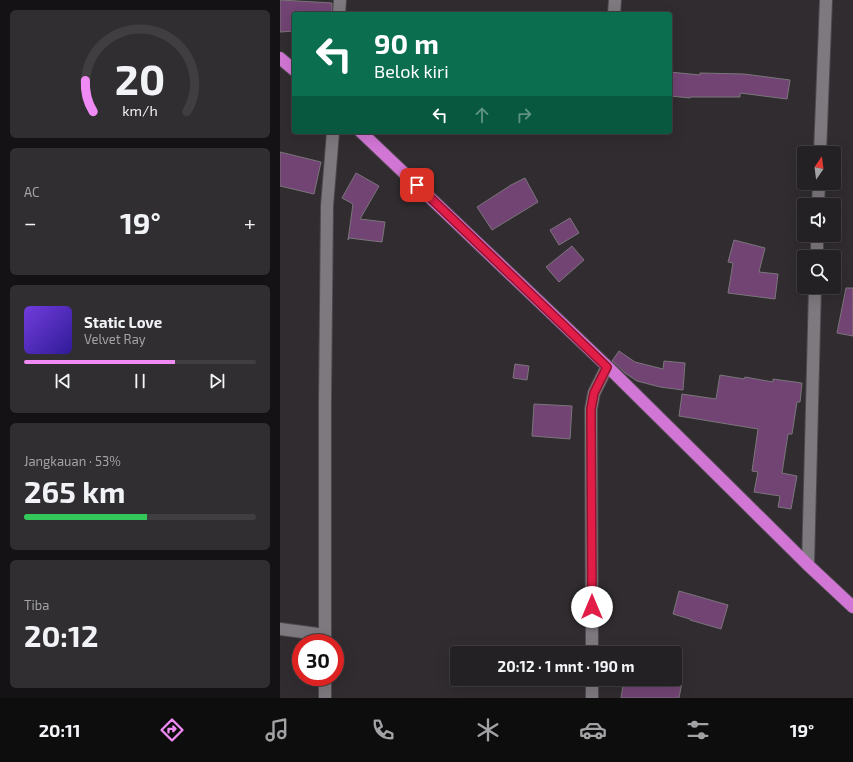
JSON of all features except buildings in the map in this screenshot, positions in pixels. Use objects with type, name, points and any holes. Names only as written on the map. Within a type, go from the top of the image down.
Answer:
[{"type":"highway","points":[[280,58],[292,68]]},
{"type":"highway","points":[[363,134],[607,367],[808,565],[853,607]]},
{"type":"street","points":[[339,12],[340,0]]},
{"type":"street","points":[[614,12],[615,0]]},
{"type":"street","points":[[820,146],[826,0]]},
{"type":"street","points":[[325,634],[326,539],[324,402],[327,206],[333,134]]},
{"type":"street","points":[[808,565],[816,294]]},
{"type":"street","points":[[592,646],[591,409],[594,393],[607,367]]},
{"type":"street","points":[[280,629],[302,634]]},
{"type":"street","points":[[325,686],[325,698]]},
{"type":"street","points":[[592,686],[592,698]]},
{"type":"route","points":[[417,185],[607,367],[594,393],[591,409],[592,607]]}]
